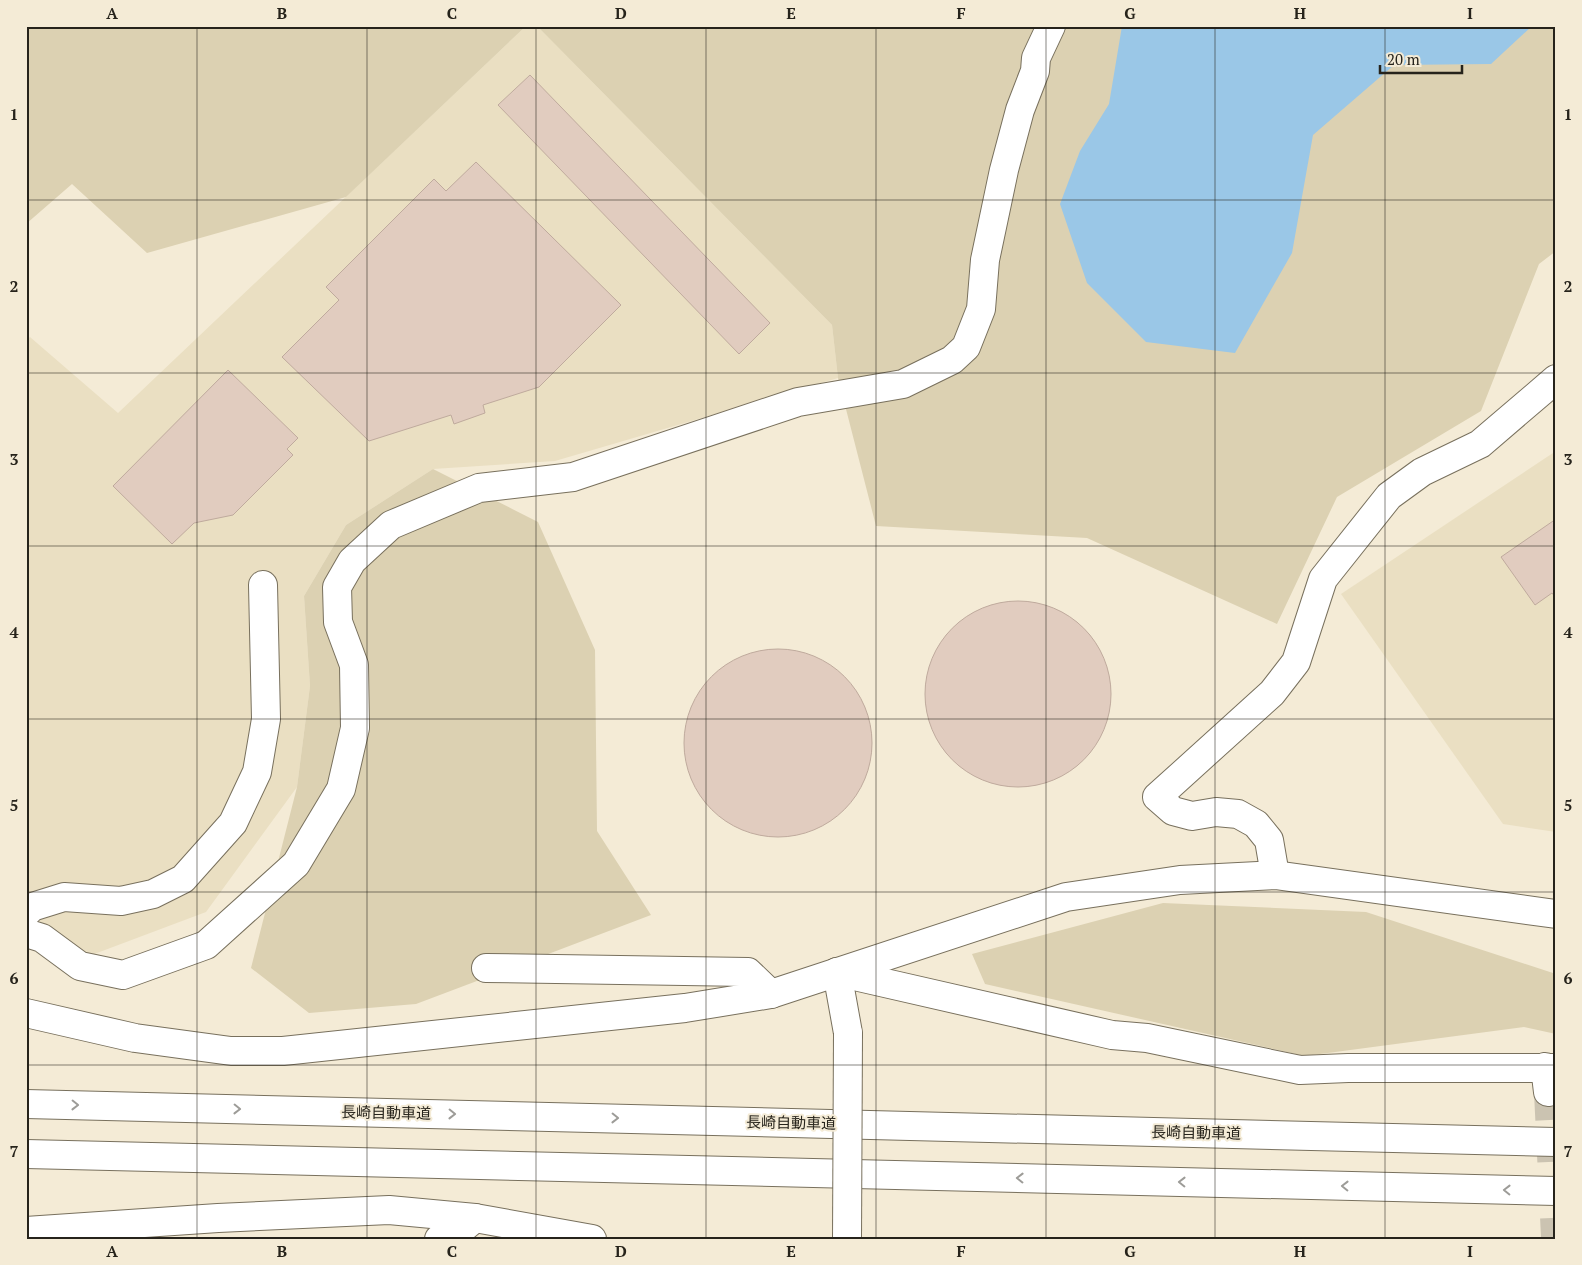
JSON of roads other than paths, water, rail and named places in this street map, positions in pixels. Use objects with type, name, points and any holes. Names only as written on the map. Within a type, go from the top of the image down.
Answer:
[{"type":"main road","points":[[26,933],[42,938],[80,966],[123,975],[206,945],[296,864],[341,789],[355,728],[354,665],[338,622],[337,587],[352,560],[391,525],[479,488],[573,477],[798,402],[903,384],[952,360],[966,347],[981,309],[985,260],[1004,170],[1020,110],[1035,71],[1036,58],[1051,26]]},
{"type":"main road","points":[[1275,875],[1269,840],[1256,824],[1238,814],[1216,812],[1192,816],[1173,811],[1157,797],[1272,693],[1296,662],[1324,578],[1390,496],[1422,472],[1480,444],[1556,379]]},
{"type":"main road","points":[[26,913],[32,907],[64,897],[122,901],[153,894],[183,879],[233,823],[257,772],[266,719],[263,585]]},
{"type":"main road","points":[[26,1013],[135,1038],[231,1051],[283,1051],[685,1008],[771,994],[1066,897],[1180,880],[1275,875],[1556,914]]},
{"type":"main road","points":[[486,968],[748,972],[771,994]]},
{"type":"main road","points":[[837,972],[848,1033],[847,1239]]},
{"type":"main road","points":[[837,972],[1112,1035],[1147,1038],[1300,1070],[1550,1076]]},
{"type":"main road","name":"長崎自動車道","points":[[26,1104],[1556,1142]]},
{"type":"main road","points":[[26,1154],[1556,1191]]},
{"type":"main road","points":[[26,1231],[73,1233],[218,1218],[389,1210],[475,1218],[592,1239]]},
{"type":"main road","points":[[218,1218],[246,1239]]},
{"type":"main road","points":[[439,1239],[457,1233],[475,1218]]},
{"type":"water","points":[[1122,26],[1532,26],[1491,64],[1394,65],[1313,135],[1292,253],[1235,353],[1146,342],[1087,283],[1060,204],[1080,151],[1109,104]]},
{"type":"tunnel","points":[[1548,1092],[1555,1237]]}]
